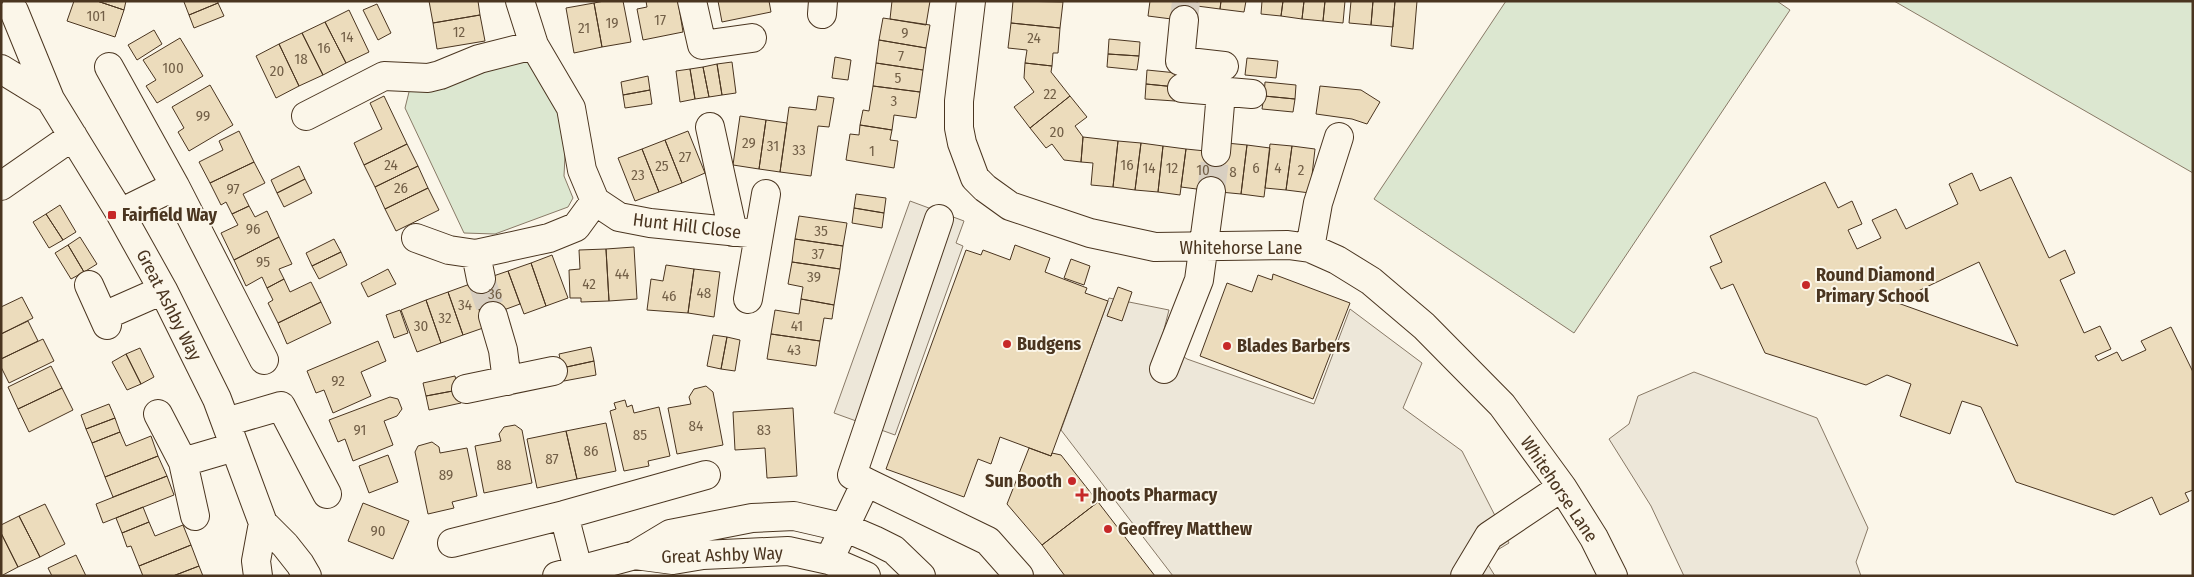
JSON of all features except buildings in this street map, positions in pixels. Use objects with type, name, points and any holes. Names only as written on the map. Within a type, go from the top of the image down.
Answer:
[{"type":"street","points":[[416,238],[449,250],[479,266],[576,227],[595,201],[582,170],[571,108],[534,45],[520,1]]},
{"type":"street","points":[[692,1],[702,45],[752,38]]},
{"type":"street","name":"Whitehorse Lane","points":[[963,3],[959,128],[962,143],[975,178],[985,188],[1010,206],[1090,233],[1155,248],[1204,248],[1242,244],[1288,245],[1310,248],[1337,260],[1370,281],[1424,326],[1502,405],[1562,487],[1594,538],[1613,576]]},
{"type":"street","name":"Great Ashby Way","points":[[11,12],[50,99],[120,213],[163,290],[217,399],[263,524],[285,545],[307,576]]},
{"type":"street","points":[[1184,20],[1180,61],[1224,66]]},
{"type":"street","points":[[306,116],[384,76],[428,78],[440,76],[479,59],[534,45]]},
{"type":"street","points":[[109,67],[175,186],[264,360]]},
{"type":"street","name":"Great Ashby Way","points":[[1,69],[50,99]]},
{"type":"street","points":[[1182,88],[1252,94]]},
{"type":"street","points":[[1216,152],[1221,92]]},
{"type":"street","points":[[710,127],[746,233]]},
{"type":"street","points":[[1,186],[73,136]]},
{"type":"street","points":[[1310,248],[1318,204],[1339,137]]},
{"type":"street","points":[[120,213],[175,186]]},
{"type":"street","points":[[1164,369],[1199,280],[1211,191]]},
{"type":"street","name":"Hunt Hill Close","points":[[748,299],[746,233],[766,194]]},
{"type":"street","name":"Hunt Hill Close","points":[[595,201],[620,217],[650,224],[746,233]]},
{"type":"street","points":[[939,219],[852,475],[988,541],[1019,576]]},
{"type":"street","points":[[88,285],[106,320],[163,290]]},
{"type":"street","points":[[493,316],[503,350],[507,381]]},
{"type":"street","points":[[466,389],[553,371]]},
{"type":"street","points":[[183,462],[281,406],[327,494]]},
{"type":"street","points":[[158,414],[183,462],[195,516]]},
{"type":"street","points":[[452,543],[564,515],[706,475]]},
{"type":"street","points":[[829,560],[846,528],[866,482]]},
{"type":"street","points":[[1465,576],[1489,536],[1562,487]]},
{"type":"street","points":[[564,515],[568,572]]},
{"type":"street","name":"Great Ashby Way","points":[[621,564],[670,534],[752,518],[794,516],[846,528],[894,550],[921,576]]},
{"type":"street","points":[[258,576],[256,561],[263,524]]},
{"type":"street","name":"Great Ashby Way","points":[[568,572],[621,564],[712,555],[788,551],[829,560],[866,576]]},
{"type":"green space","points":[[1506,1],[1777,1],[1790,10],[1574,333],[1374,199]]},
{"type":"green space","points":[[1894,1],[2193,1],[2193,173]]},
{"type":"green space","points":[[525,58],[550,94],[561,115],[566,134],[564,176],[573,198],[568,207],[495,234],[464,233],[405,108],[410,88]]},
{"type":"shaded area","points":[[910,201],[964,221],[956,243],[963,246],[895,435],[834,413]]},
{"type":"shaded area","points":[[1109,298],[1169,310],[1161,341],[1187,359],[1314,404],[1350,309],[1422,363],[1403,408],[1462,451],[1509,543],[1484,558],[1495,576],[1173,576],[1061,430]]},
{"type":"shaded area","points":[[1694,372],[1817,418],[1868,528],[1856,562],[1861,576],[1684,576],[1651,506],[1609,439],[1629,424],[1638,396]]},
{"type":"tunnel","points":[[1184,20],[1186,1]]},
{"type":"tunnel","points":[[1211,191],[1216,152]]},
{"type":"tunnel","points":[[481,279],[493,316]]},
{"type":"place","name":"Fairfield Way","points":[[112,215]]},
{"type":"place","name":"Round Diamond Primary School","points":[[1806,285]]},
{"type":"place","name":"Budgens","points":[[1007,344]]},
{"type":"place","name":"Blades Barbers","points":[[1227,346]]},
{"type":"place","name":"Sun Booth","points":[[1072,481]]},
{"type":"place","name":"Jhoots Pharmacy","points":[[1082,495]]},
{"type":"place","name":"Geoffrey Matthew","points":[[1108,529]]}]
